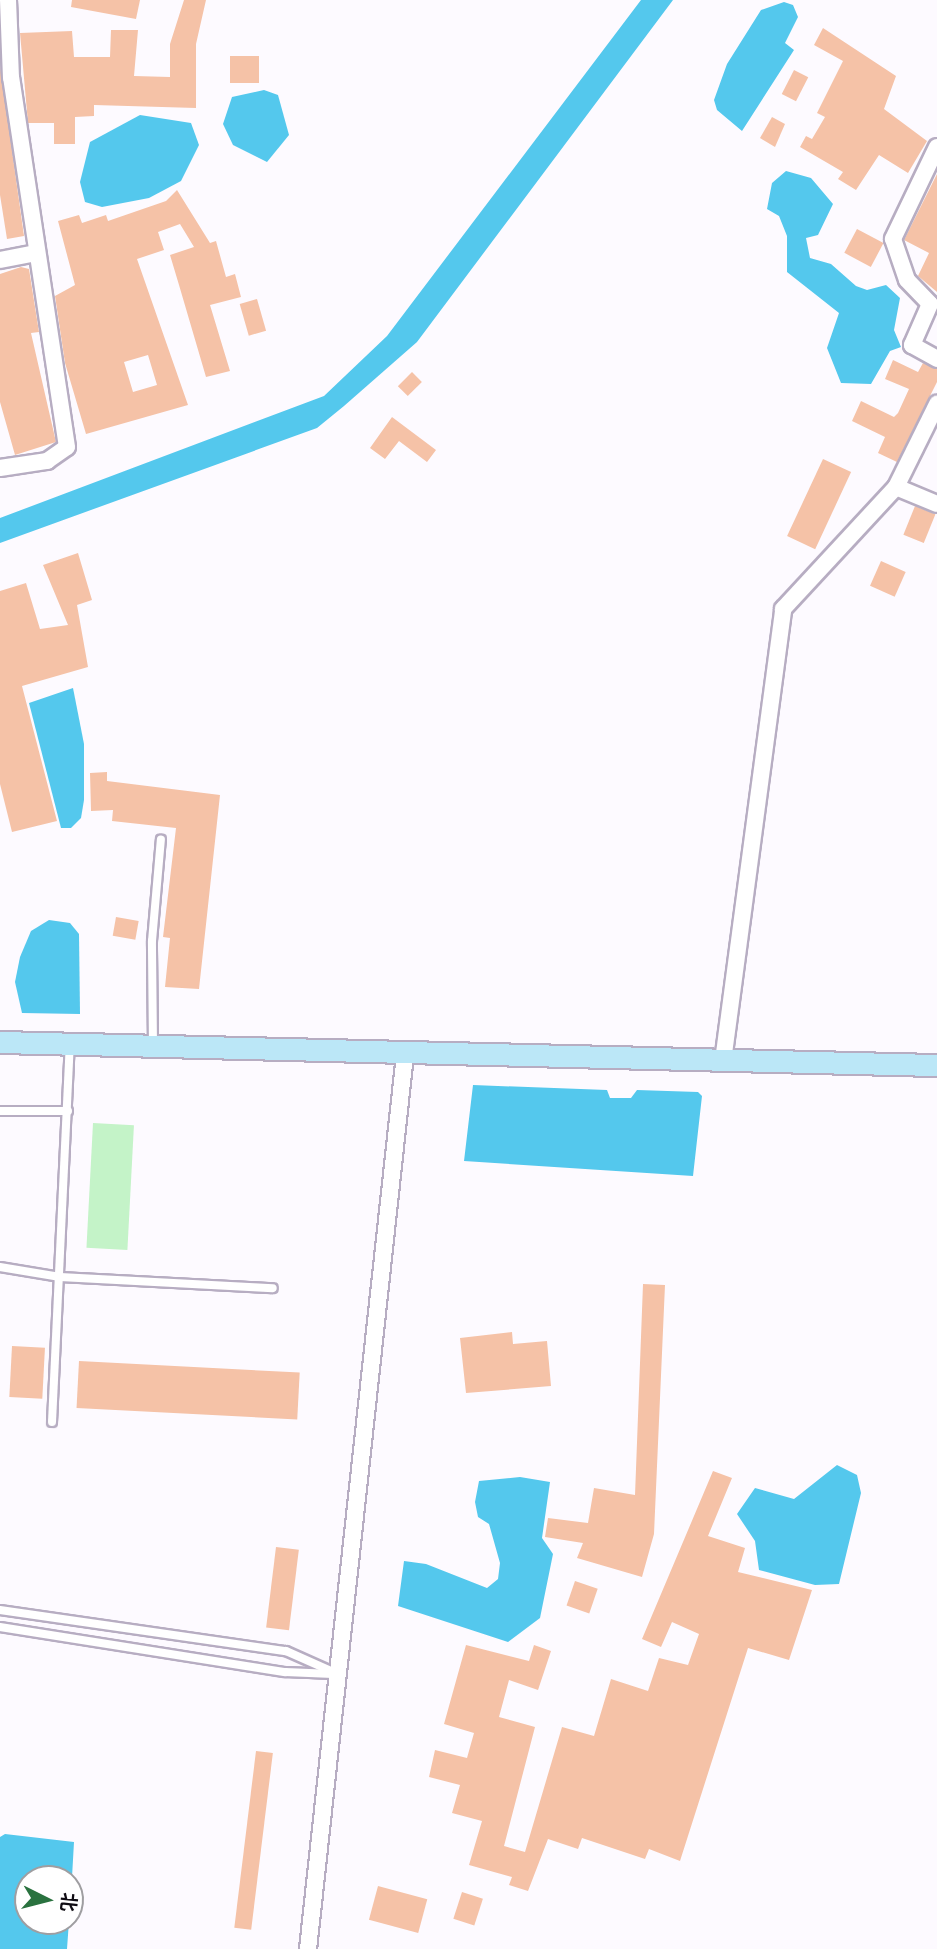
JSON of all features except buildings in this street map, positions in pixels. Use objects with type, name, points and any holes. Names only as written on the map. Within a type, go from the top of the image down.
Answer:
[{"type":"main road","points":[[0,1042],[937,1065]]},
{"type":"street","points":[[0,468],[47,461],[67,447],[35,253],[11,78],[8,0]]},
{"type":"street","points":[[937,147],[893,239],[908,280],[930,304],[912,345],[937,359]]},
{"type":"street","points":[[0,261],[35,253]]},
{"type":"street","points":[[723,1060],[783,609],[896,486],[937,404]]},
{"type":"street","points":[[896,486],[937,504]]},
{"type":"street","points":[[309,1949],[405,1054]]},
{"type":"lane","points":[[153,1047],[152,941],[161,839]]},
{"type":"lane","points":[[52,1422],[70,1044]]},
{"type":"lane","points":[[0,1111],[68,1111]]},
{"type":"lane","points":[[0,1268],[60,1277],[273,1288]]},
{"type":"lane","points":[[0,1610],[286,1651],[338,1674]]},
{"type":"lane","points":[[0,1627],[285,1672],[338,1674]]},
{"type":"green space","points":[[93,1123],[134,1125],[127,1250],[86,1248]]},
{"type":"water","points":[[641,0],[673,0],[417,342],[344,406],[317,428],[0,543],[0,518],[324,396],[387,336]]},
{"type":"water","points":[[784,2],[793,5],[798,17],[785,43],[794,50],[742,131],[717,110],[714,100],[727,64],[761,10]]},
{"type":"water","points":[[264,90],[278,95],[289,135],[267,162],[233,145],[223,124],[232,97]]},
{"type":"water","points":[[140,115],[191,123],[199,145],[181,181],[149,198],[102,207],[85,202],[80,182],[90,142]]},
{"type":"water","points":[[786,171],[811,178],[833,204],[818,235],[806,238],[810,258],[831,264],[856,286],[867,290],[886,285],[900,298],[894,330],[901,347],[890,351],[871,384],[841,383],[827,348],[839,313],[787,272],[787,236],[779,216],[767,209],[772,183]]},
{"type":"water","points":[[73,688],[84,744],[84,800],[81,818],[71,828],[61,828],[29,703]]},
{"type":"water","points":[[49,920],[70,923],[79,934],[80,1014],[22,1013],[15,982],[20,957],[31,931]]},
{"type":"water","points":[[473,1085],[607,1090],[610,1098],[631,1098],[637,1090],[698,1092],[702,1096],[693,1176],[464,1161]]},
{"type":"water","points":[[837,1465],[857,1475],[861,1493],[839,1584],[815,1585],[759,1570],[755,1541],[737,1514],[755,1488],[794,1499]]},
{"type":"water","points":[[520,1477],[550,1482],[542,1538],[553,1554],[540,1618],[508,1642],[398,1606],[404,1561],[426,1564],[487,1588],[498,1579],[500,1563],[489,1524],[478,1517],[475,1502],[479,1481]]},
{"type":"water","points":[[5,1834],[74,1842],[73,1865],[14,1865],[14,1935],[68,1935],[67,1949],[0,1949],[0,1837]]}]
